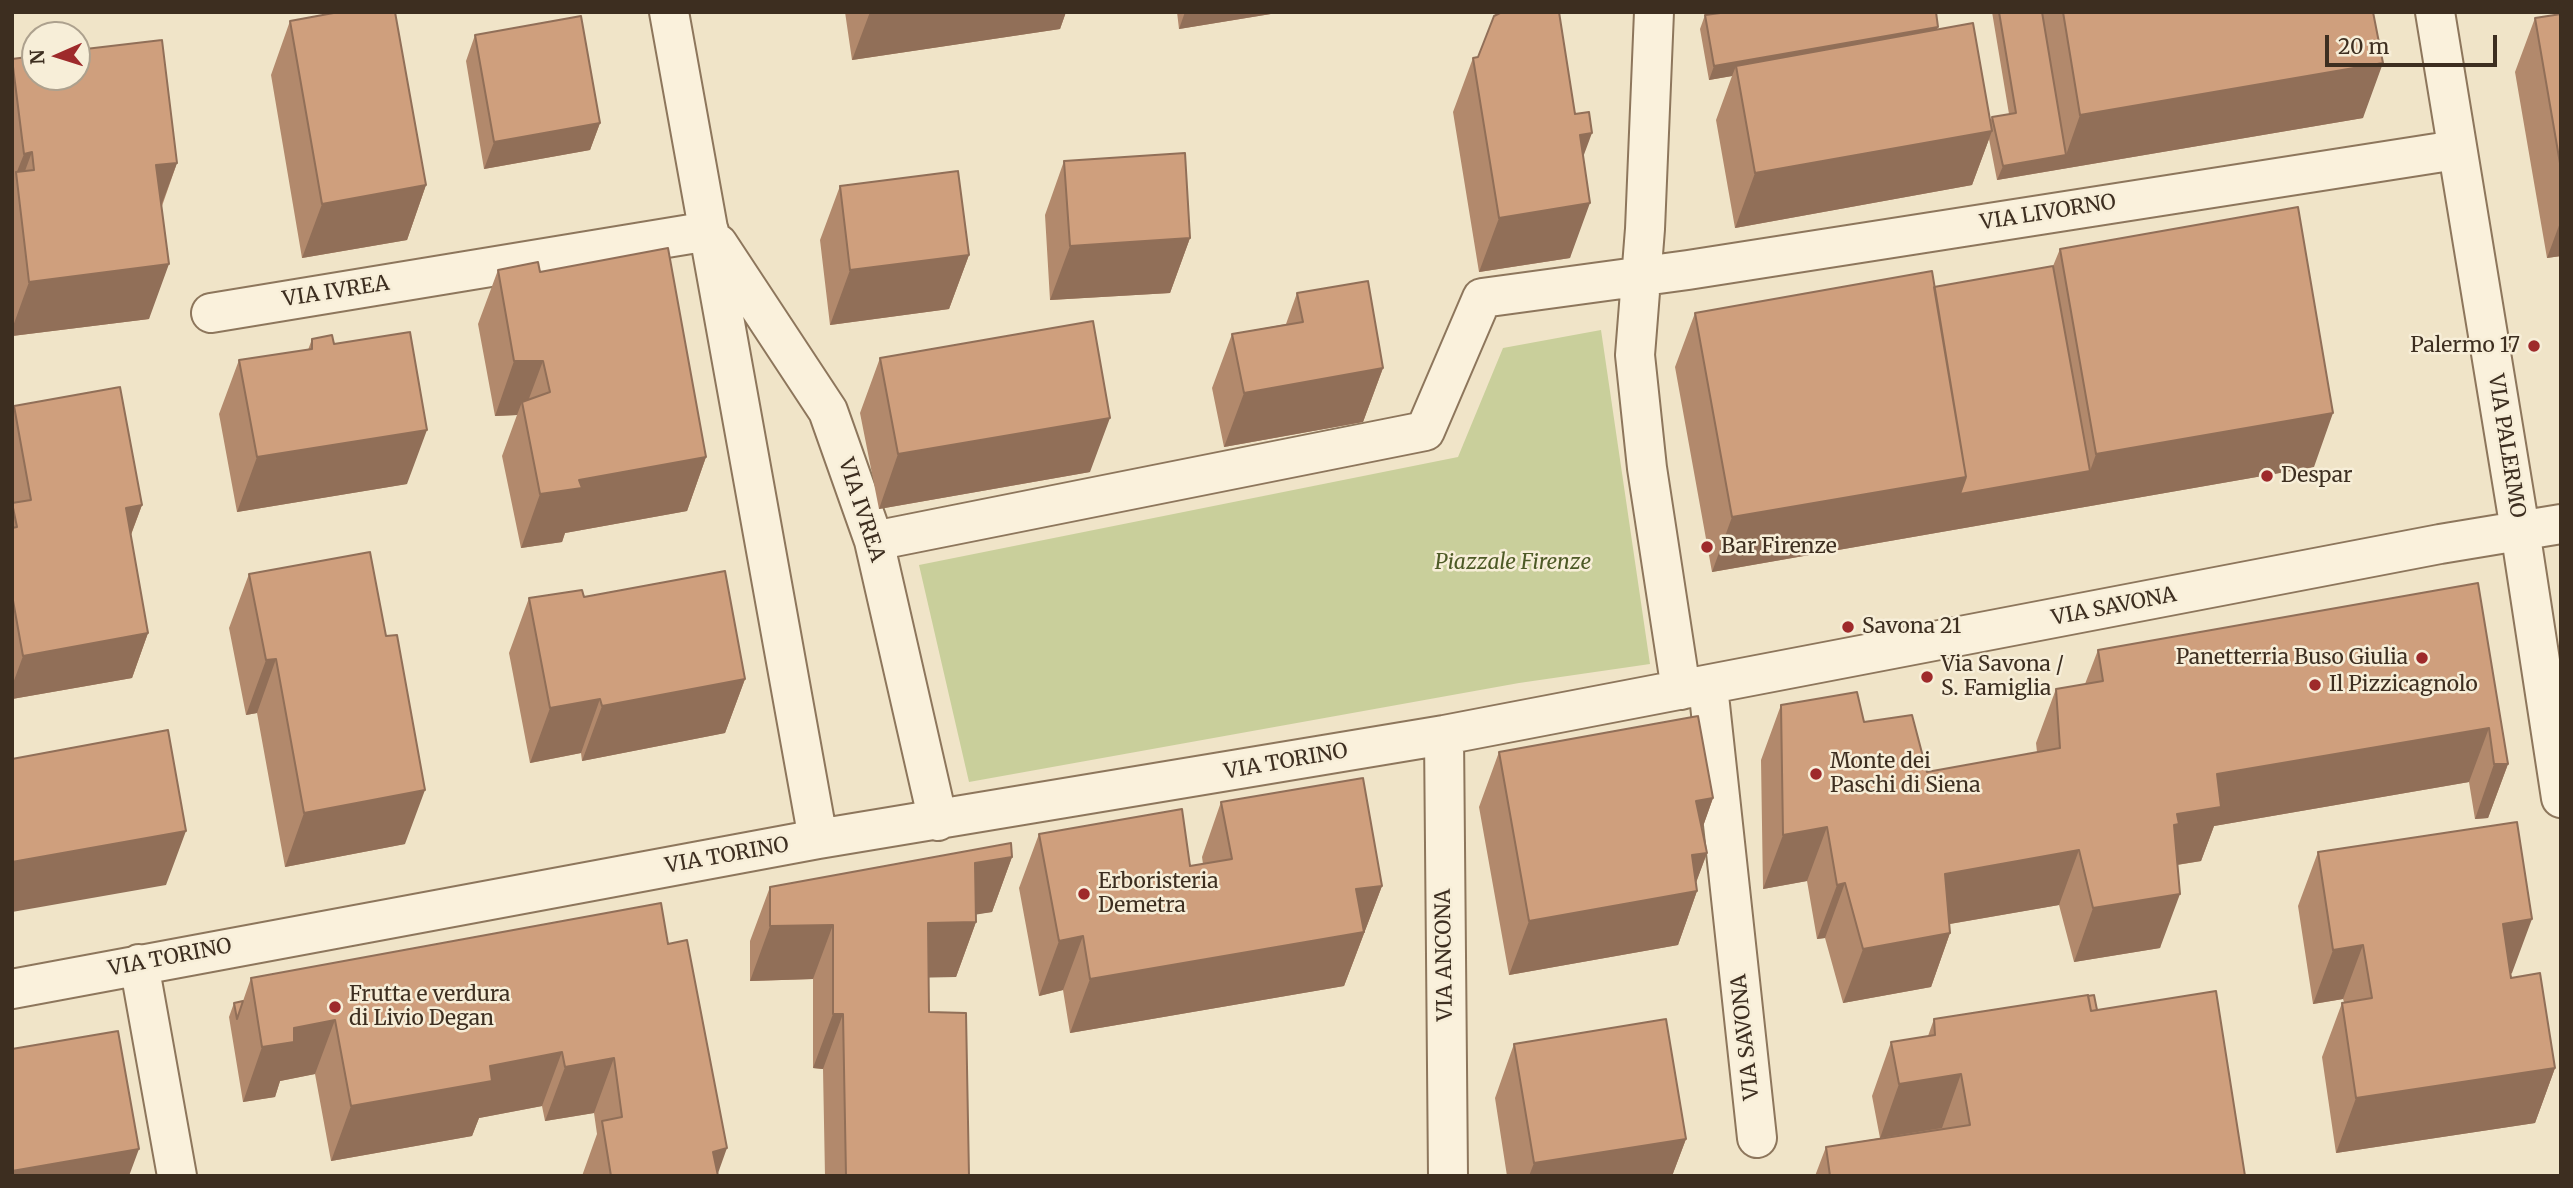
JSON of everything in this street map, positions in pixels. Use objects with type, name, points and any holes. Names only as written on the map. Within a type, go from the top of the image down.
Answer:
[{"type":"street","name":"VIA IVREA","points":[[669,12],[818,839]]},
{"type":"street","points":[[1654,12],[1636,367],[1647,468],[1694,688]]},
{"type":"street","name":"VIA PALERMO","points":[[2435,12],[2561,798]]},
{"type":"street","name":"VIA LIVORNO","points":[[1640,277],[2456,150]]},
{"type":"street","name":"VIA IVREA","points":[[211,313],[709,230]]},
{"type":"street","name":"VIA IVREA","points":[[709,230],[828,411],[874,541],[938,821]]},
{"type":"street","points":[[874,541],[1425,431],[1482,298],[1640,277]]},
{"type":"street","name":"VIA SAVONA","points":[[1444,735],[2561,524]]},
{"type":"street","name":"VIA SAVONA","points":[[1694,688],[1757,1138]]},
{"type":"street","name":"VIA TORINO","points":[[12,989],[818,839],[1444,735]]},
{"type":"street","name":"VIA ANCONA","points":[[1444,735],[1448,1176]]},
{"type":"street","points":[[139,964],[177,1176]]},
{"type":"green space","name":"Piazzale Firenze","points":[[1601,330],[1650,664],[1519,683],[969,782],[919,565],[1458,457],[1503,348]]},
{"type":"building","points":[[339,12],[395,12],[426,185],[322,204],[290,21]]},
{"type":"building","points":[[1502,12],[1559,12],[1575,114],[1589,112],[1592,133],[1580,135],[1590,203],[1499,218],[1473,58],[1478,57],[1494,16]]},
{"type":"building","points":[[1728,12],[1936,12],[1938,27],[1714,66],[1705,15]]},
{"type":"building","points":[[1999,12],[2042,12],[2066,155],[2003,166],[1992,117],[2016,113]]},
{"type":"building","points":[[2063,12],[2373,12],[2383,63],[2080,115]]},
{"type":"building","points":[[2561,14],[2561,169],[2535,18]]},
{"type":"building","points":[[581,16],[600,123],[494,142],[475,35]]},
{"type":"building","points":[[1973,23],[1992,131],[1755,173],[1736,66]]},
{"type":"building","points":[[162,40],[177,163],[156,165],[169,264],[29,282],[16,172],[34,170],[32,152],[24,154],[12,59],[21,58],[21,91],[91,91],[91,48]]},
{"type":"building","points":[[1185,153],[1190,238],[1070,246],[1064,161]]},
{"type":"building","points":[[958,171],[969,255],[850,270],[840,186]]},
{"type":"building","points":[[2298,207],[2333,413],[2096,454],[2060,249]]},
{"type":"building","points":[[668,248],[706,457],[579,480],[582,488],[540,494],[522,402],[550,392],[543,361],[514,361],[498,270],[538,262],[540,272]]},
{"type":"building","points":[[2053,266],[2090,471],[1960,494],[1966,477],[1934,287]]},
{"type":"building","points":[[1932,271],[1966,477],[1732,517],[1695,313]]},
{"type":"building","points":[[1368,281],[1383,368],[1244,393],[1232,334],[1303,322],[1297,293]]},
{"type":"building","points":[[1093,321],[1110,418],[898,454],[880,358]]},
{"type":"building","points":[[410,332],[427,430],[257,457],[239,360],[312,349],[312,339],[332,335],[334,344]]},
{"type":"building","points":[[120,387],[142,505],[126,508],[148,633],[23,656],[12,595],[12,528],[17,527],[12,503],[31,500],[14,406]]},
{"type":"building","points":[[370,552],[386,636],[397,635],[425,790],[304,813],[276,659],[266,660],[249,574]]},
{"type":"building","points":[[725,571],[745,679],[602,706],[600,699],[550,708],[529,598],[582,590],[584,597]]},
{"type":"building","points":[[2478,583],[2508,764],[2494,764],[2489,728],[2217,774],[2221,807],[2177,814],[2179,824],[2174,825],[2180,894],[2093,908],[2079,850],[1945,874],[1950,933],[1863,949],[1845,883],[1837,885],[1827,827],[1783,835],[1781,705],[1857,692],[1864,722],[1912,715],[1927,772],[2060,748],[2056,689],[2103,681],[2098,650]]},
{"type":"building","points":[[1698,716],[1713,798],[1696,801],[1707,853],[1692,855],[1697,891],[1529,921],[1499,752]]},
{"type":"building","points":[[168,730],[186,831],[12,862],[12,759]]},
{"type":"building","points":[[1363,778],[1382,886],[1356,889],[1364,932],[1090,979],[1083,936],[1059,941],[1039,834],[1182,809],[1190,866],[1232,859],[1221,802]]},
{"type":"building","points":[[2517,822],[2532,919],[2503,924],[2511,978],[2540,973],[2555,1068],[2356,1098],[2342,1003],[2372,998],[2363,945],[2333,950],[2318,852]]},
{"type":"building","points":[[1011,843],[1012,857],[975,863],[976,922],[928,923],[929,1012],[966,1013],[969,1176],[846,1176],[843,1014],[833,1014],[833,925],[770,926],[770,887]]},
{"type":"building","points":[[661,903],[668,944],[687,940],[727,1148],[713,1152],[718,1176],[611,1176],[602,1121],[622,1117],[614,1058],[565,1067],[562,1052],[490,1066],[492,1081],[351,1106],[335,1020],[294,1028],[294,1042],[262,1047],[251,978]]},
{"type":"building","points":[[2216,991],[2245,1176],[1830,1176],[1826,1147],[1970,1125],[1961,1074],[1899,1084],[1891,1042],[1935,1035],[1934,1019],[2088,995],[2091,1011]]},
{"type":"building","points":[[2094,995],[2097,1010],[2091,1011],[2088,996]]},
{"type":"building","points":[[243,1001],[237,1019],[234,1003]]},
{"type":"building","points":[[1666,1019],[1686,1139],[1534,1163],[1514,1044]]},
{"type":"building","points":[[118,1031],[139,1149],[12,1171],[12,1049]]},
{"type":"place","name":"Palermo 17","points":[[2534,346]]},
{"type":"place","name":"Despar","points":[[2267,476]]},
{"type":"place","name":"Bar Firenze","points":[[1707,547]]},
{"type":"place","name":"Savona 21","points":[[1848,627]]},
{"type":"place","name":"Panetterria Buso Giulia","points":[[2422,658]]},
{"type":"place","name":"Via Savona / S. Famiglia","points":[[1927,677]]},
{"type":"place","name":"Il Pizzicagnolo","points":[[2315,685]]},
{"type":"place","name":"Monte dei Paschi di Siena","points":[[1816,774]]},
{"type":"place","name":"Erboristeria Demetra","points":[[1084,894]]},
{"type":"place","name":"Frutta e verdura di Livio Degan","points":[[335,1007]]}]
